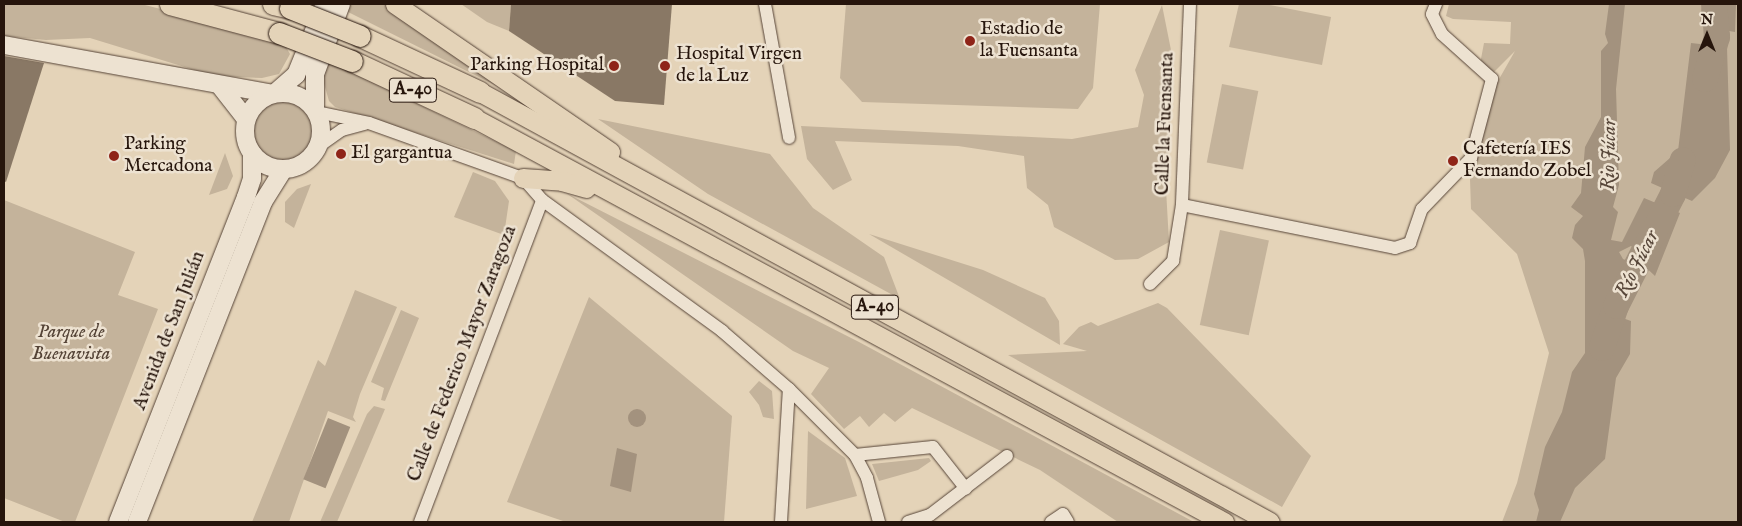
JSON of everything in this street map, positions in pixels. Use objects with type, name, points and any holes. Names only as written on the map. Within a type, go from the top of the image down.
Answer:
[{"type":"highway","name":"A-40","points":[[170,4],[279,33],[352,61],[474,118]]},
{"type":"highway","name":"A-40","points":[[282,6],[360,36],[480,92]]},
{"type":"main road","points":[[325,4],[296,75],[274,94],[257,103],[246,119],[245,133],[252,153],[264,164],[284,169],[305,163],[319,146],[322,131],[316,110],[315,74],[341,4]]},
{"type":"main road","points":[[395,4],[525,90],[672,196]]},
{"type":"main road","points":[[4,45],[221,87],[298,95],[316,110]]},
{"type":"main road","points":[[221,87],[246,119]]},
{"type":"main road","name":"A-40","points":[[480,92],[1270,522]]},
{"type":"main road","name":"A-40","points":[[474,118],[1224,522]]},
{"type":"main road","name":"Avenida de San Julián","points":[[118,522],[246,197],[252,180],[252,153]]},
{"type":"main road","name":"Avenida de San Julián","points":[[137,522],[264,202],[284,169]]},
{"type":"main road","points":[[523,178],[562,181],[627,201]]},
{"type":"street","points":[[765,4],[789,138]]},
{"type":"street","name":"Calle la Fuensanta","points":[[1190,4],[1182,205],[1395,248],[1410,243],[1422,209],[1470,158],[1492,79],[1442,34],[1432,14],[1436,4]]},
{"type":"street","points":[[316,110],[369,123],[523,178],[542,200],[722,331],[789,390],[855,455],[867,478],[879,522]]},
{"type":"street","points":[[319,146],[342,130],[369,123]]},
{"type":"street","name":"Calle de Federico Mayor Zaragoza","points":[[420,522],[542,200]]},
{"type":"street","points":[[1150,284],[1173,261],[1182,205]]},
{"type":"street","points":[[785,519],[789,390]]},
{"type":"street","points":[[855,455],[933,447],[966,489]]},
{"type":"street","points":[[908,522],[930,515],[1007,456]]},
{"type":"street","points":[[1051,522],[1063,514],[1068,522]]},
{"type":"green space","points":[[4,4],[141,4],[282,40],[290,54],[279,74],[262,78],[214,76],[90,38],[46,40],[4,36]]},
{"type":"green space","points":[[347,4],[389,4],[525,100],[344,10]]},
{"type":"green space","points":[[461,4],[511,4],[509,31],[487,22]]},
{"type":"green space","name":"Estadio de la Fuensanta","points":[[846,4],[1100,4],[1093,88],[1078,109],[862,102],[840,78]]},
{"type":"green space","points":[[1239,4],[1265,4],[1331,17],[1322,65],[1229,47]]},
{"type":"green space","points":[[1449,4],[1738,4],[1738,522],[1502,522],[1517,483],[1549,353],[1517,254],[1471,209],[1470,179],[1490,95],[1515,51],[1491,75],[1480,64],[1484,43],[1510,44],[1511,22],[1453,19],[1446,16]]},
{"type":"green space","points":[[1162,5],[1174,65],[1166,189],[1169,242],[1138,259],[1115,260],[1054,227],[1048,205],[1027,188],[1024,156],[958,146],[835,141],[852,180],[833,190],[807,159],[801,126],[1072,139],[1138,127],[1144,95],[1135,70]]},
{"type":"green space","points":[[324,59],[516,151],[514,164],[335,107],[329,101],[321,73]]},
{"type":"green space","points":[[1222,84],[1258,91],[1243,170],[1207,163]]},
{"type":"green space","points":[[283,100],[300,105],[308,113],[313,130],[308,147],[300,155],[283,160],[266,155],[258,147],[253,130],[258,113],[266,105]]},
{"type":"green space","points":[[598,119],[770,154],[813,208],[884,257],[900,299],[708,194]]},
{"type":"green space","points":[[225,153],[233,176],[227,189],[209,195]]},
{"type":"green space","points":[[473,172],[495,181],[509,201],[504,235],[454,217]]},
{"type":"green space","points":[[311,184],[294,228],[285,222],[285,202],[297,189]]},
{"type":"green space","points":[[566,193],[859,342],[1194,522],[1118,522],[1040,470],[912,408],[895,422],[884,413],[869,427],[860,416],[844,429],[811,394],[829,368],[793,351]]},
{"type":"green space","name":"Parque de Buenavista","points":[[4,200],[135,252],[118,295],[158,309],[75,522],[65,522],[4,498]]},
{"type":"green space","points":[[1220,230],[1269,240],[1249,335],[1200,325]]},
{"type":"green space","points":[[869,234],[983,270],[1045,298],[1059,321],[1060,345]]},
{"type":"green space","points":[[355,290],[397,307],[360,394],[353,417],[356,422],[328,411],[289,522],[252,522],[318,360],[325,366]]},
{"type":"green space","points":[[589,297],[732,416],[724,522],[566,522],[507,502]]},
{"type":"green space","points":[[1158,303],[1167,308],[1311,456],[1282,507],[1008,355],[1087,351],[1063,344],[1079,327],[1091,322],[1098,326]]},
{"type":"green space","points":[[401,310],[419,318],[385,401],[381,400],[384,388],[371,382]]},
{"type":"green space","points":[[759,381],[772,391],[774,419],[763,417],[759,405],[749,392]]},
{"type":"green space","points":[[374,406],[385,409],[337,522],[320,522],[367,414]]},
{"type":"green space","points":[[808,431],[845,458],[857,496],[806,509]]},
{"type":"green space","points":[[929,458],[931,461],[918,470],[879,481],[872,464]]},
{"type":"water","name":"Rio Júcar","points":[[1609,4],[1625,4],[1616,89],[1619,185],[1613,207],[1618,212],[1611,240],[1622,242],[1644,198],[1680,213],[1655,276],[1637,259],[1638,251],[1631,246],[1619,252],[1623,259],[1637,265],[1608,313],[1631,321],[1630,354],[1616,378],[1605,459],[1575,488],[1560,522],[1536,522],[1539,510],[1534,494],[1545,447],[1562,412],[1572,372],[1585,353],[1585,261],[1583,249],[1572,238],[1575,225],[1583,216],[1571,207],[1581,193],[1585,147],[1601,117],[1601,51],[1608,43],[1605,34]]},
{"type":"water","points":[[1702,4],[1736,4],[1735,32],[1700,26]]},
{"type":"water","points":[[1691,43],[1727,47],[1730,150],[1715,178],[1692,201],[1651,183],[1654,172],[1678,151]]},
{"type":"water","points":[[637,409],[643,412],[646,418],[643,424],[637,427],[631,424],[628,418],[631,412]]},
{"type":"water","points":[[328,418],[350,427],[326,488],[303,479]]},
{"type":"water","points":[[617,448],[637,454],[631,492],[610,486]]},
{"type":"building","name":"Parking Hospital","points":[[511,4],[672,4],[664,105],[615,101],[509,31]]},
{"type":"building","points":[[4,56],[44,63],[6,182],[4,181]]},
{"type":"waterway","name":"Río Júcar","points":[[1705,79],[1717,37],[1714,4]]},
{"type":"waterway","name":"Río Júcar","points":[[1602,348],[1616,306],[1673,194],[1683,160]]},
{"type":"place","name":"Estadio de la Fuensanta","points":[[970,41]]},
{"type":"place","name":"Parking Hospital","points":[[614,66]]},
{"type":"place","name":"Hospital Virgen de la Luz","points":[[665,66]]},
{"type":"place","name":"El gargantua","points":[[341,154]]},
{"type":"place","name":"Parking Mercadona","points":[[114,156]]},
{"type":"place","name":"Cafetería IES Fernando Zobel","points":[[1453,161]]}]
